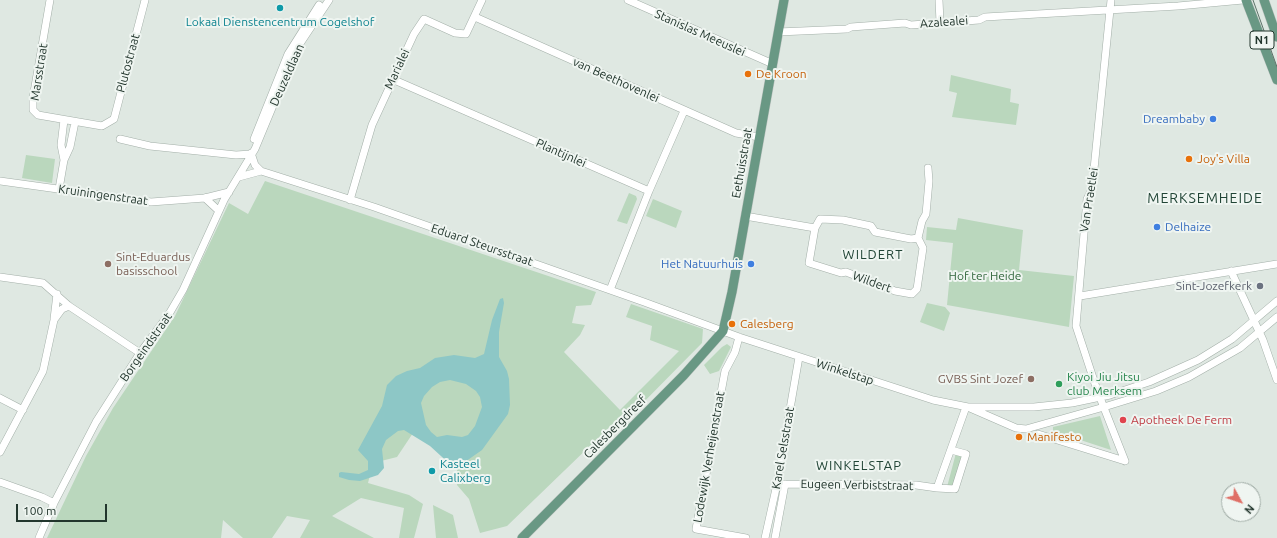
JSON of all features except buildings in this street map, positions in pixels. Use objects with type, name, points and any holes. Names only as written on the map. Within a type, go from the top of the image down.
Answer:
[{"type":"main road","name":"Eethuisstraat","points":[[723,331],[732,292],[784,0]]},
{"type":"main road","name":"N1","points":[[1246,0],[1277,80]]},
{"type":"main road","name":"N1","points":[[1264,0],[1277,36]]},
{"type":"main road","name":"Calesbergdreef","points":[[522,538],[684,375],[723,331]]},
{"type":"street","name":"Marsstraat","points":[[50,0],[33,98],[33,110],[38,115],[75,122],[102,126],[109,123]]},
{"type":"street","name":"Plutostraat","points":[[109,123],[114,119],[145,0]]},
{"type":"street","name":"Deuzeldlaan","points":[[286,68],[288,54],[323,0]]},
{"type":"street","name":"Deuzeldlaan","points":[[251,154],[251,146],[286,68],[297,48],[329,0]]},
{"type":"street","name":"Marialei","points":[[350,200],[372,125],[392,78],[414,34],[424,19],[455,33],[466,34],[482,0]]},
{"type":"street","name":"Stanislas Meeuslei","points":[[628,0],[773,64]]},
{"type":"street","points":[[939,0],[940,22]]},
{"type":"street","name":"Van Praetlei","points":[[1104,407],[1076,326],[1080,296],[1079,283],[1087,199],[1092,189],[1111,0]]},
{"type":"street","name":"Azalealei","points":[[778,32],[847,29],[851,27],[905,23],[911,25],[979,20],[985,17],[1110,10],[1242,0]]},
{"type":"street","name":"van Beethovenlei","points":[[475,17],[736,133],[759,137]]},
{"type":"street","name":"Plantijnlei","points":[[392,78],[649,192]]},
{"type":"street","points":[[610,290],[649,192],[684,111]]},
{"type":"street","points":[[64,120],[61,145],[64,160]]},
{"type":"street","points":[[59,189],[64,160],[70,147],[75,122]]},
{"type":"street","points":[[120,139],[150,146],[236,155],[251,154],[255,165],[261,171],[239,177]]},
{"type":"street","name":"Borgeindstraat","points":[[39,538],[54,504],[96,422],[140,353],[170,314],[183,290],[219,211],[251,154]]},
{"type":"street","name":"Wildert","points":[[815,228],[809,263],[841,273],[846,272],[882,287],[912,294],[917,289],[923,248],[918,238],[922,221],[926,214],[929,180],[928,168]]},
{"type":"street","name":"Eduard Steursstraat","points":[[261,171],[350,200],[610,290],[723,331]]},
{"type":"street","name":"Kruiningenstraat","points":[[0,181],[151,202],[206,198],[229,192]]},
{"type":"street","points":[[206,198],[219,211]]},
{"type":"street","points":[[745,216],[815,228],[820,219],[843,220],[871,226],[876,232],[911,239],[918,238]]},
{"type":"street","points":[[1080,296],[1277,264]]},
{"type":"street","points":[[1231,271],[1259,332],[1277,380]]},
{"type":"street","points":[[0,277],[43,284],[57,294],[69,306],[140,353]]},
{"type":"street","points":[[0,452],[42,371],[54,320],[57,294]]},
{"type":"street","name":"Winkelstap","points":[[967,407],[1034,407],[1072,403],[1100,397],[1170,374],[1232,339],[1277,301]]},
{"type":"street","points":[[54,320],[62,309],[69,306]]},
{"type":"street","name":"Winkelstap","points":[[723,331],[739,338],[933,400],[967,407],[1016,428],[1026,429],[1156,391],[1189,377],[1219,361],[1277,317]]},
{"type":"street","name":"Lodewijk Verheijenstraat","points":[[739,338],[735,352],[725,371],[696,529],[746,538]]},
{"type":"street","name":"Karel Selsstraat","points":[[775,538],[799,357]]},
{"type":"street","points":[[0,398],[23,410]]},
{"type":"street","points":[[937,488],[967,407]]},
{"type":"street","points":[[1038,434],[1125,461],[1104,407]]},
{"type":"street","name":"Eugeen Verbiststraat","points":[[781,484],[916,485],[955,489],[966,454],[951,450]]},
{"type":"street","points":[[0,482],[42,497],[54,504]]},
{"type":"street","name":"Karel Selsstraat","points":[[765,538],[781,484]]},
{"type":"green space","points":[[951,75],[1011,89],[1010,102],[1019,104],[1016,125],[952,117],[957,93],[949,91]]},
{"type":"green space","points":[[26,155],[55,159],[52,183],[22,178]]},
{"type":"green space","points":[[265,181],[596,292],[591,305],[576,306],[572,323],[585,325],[580,335],[564,352],[620,410],[679,351],[650,340],[652,326],[626,317],[631,304],[703,329],[702,343],[628,418],[623,414],[507,526],[480,533],[469,499],[457,485],[457,460],[417,427],[397,457],[373,463],[368,483],[409,495],[423,504],[414,538],[399,538],[404,508],[361,498],[332,516],[374,538],[300,538],[310,520],[287,516],[272,538],[243,538],[223,520],[221,538],[47,538],[86,456],[113,408],[175,316],[229,203],[248,214]]},
{"type":"green space","points":[[629,193],[636,196],[637,199],[627,224],[617,221]]},
{"type":"green space","points":[[653,199],[682,211],[676,228],[646,216]]},
{"type":"green space","name":"Hof ter Heide","points":[[958,218],[1023,230],[1019,270],[1074,276],[1069,327],[947,305],[953,243],[926,240],[927,227],[956,230]]},
{"type":"green space","points":[[927,303],[945,307],[950,313],[944,331],[920,322]]},
{"type":"green space","points":[[727,344],[731,347],[719,371],[710,374],[704,365]]},
{"type":"green space","points":[[1100,416],[1111,450],[1053,431],[1053,427]]},
{"type":"green space","points":[[956,453],[963,455],[954,486],[947,487]]},
{"type":"green space","points":[[433,505],[453,515],[458,538],[436,538]]},
{"type":"water","points":[[503,298],[504,303],[499,332],[499,357],[507,371],[509,379],[510,405],[508,414],[482,450],[462,464],[453,467],[430,446],[404,430],[398,431],[386,440],[382,449],[384,468],[378,475],[360,481],[339,477],[339,473],[341,472],[359,474],[368,470],[368,461],[358,450],[382,406],[387,385],[396,376],[407,371],[420,368],[435,358],[454,355],[475,358],[484,354],[492,320],[500,299]],"holes":[[[450,380],[466,384],[476,391],[480,397],[482,407],[475,426],[468,435],[462,437],[447,435],[437,437],[426,425],[421,403],[424,396],[432,387],[440,382]]]},
{"type":"tram line","points":[[1253,0],[1277,67]]},
{"type":"place","name":"Lokaal Dienstencentrum Cogelshof","points":[[280,8]]},
{"type":"place","name":"De Kroon","points":[[748,74]]},
{"type":"place","name":"Dreambaby","points":[[1213,119]]},
{"type":"place","name":"Joy's Villa","points":[[1189,159]]},
{"type":"place","name":"Delhaize","points":[[1157,227]]},
{"type":"place","name":"Sint-Eduardus basisschool","points":[[108,264]]},
{"type":"place","name":"Het Natuurhuis","points":[[751,264]]},
{"type":"place","name":"Sint-Jozefkerk","points":[[1260,286]]},
{"type":"place","name":"Calesberg","points":[[732,324]]},
{"type":"place","name":"GVBS Sint Jozef","points":[[1031,379]]},
{"type":"place","name":"Kiyoi Jiu Jitsu club Merksem","points":[[1059,384]]},
{"type":"place","name":"Apotheek De Ferm","points":[[1123,420]]},
{"type":"place","name":"Manifesto","points":[[1019,437]]},
{"type":"place","name":"Kasteel Calixberg","points":[[432,471]]},
{"type":"district","name":"MERKSEMHEIDE","points":[[1205,198]]},
{"type":"district","name":"WILDERT","points":[[873,255]]},
{"type":"district","name":"WINKELSTAP","points":[[859,466]]}]
